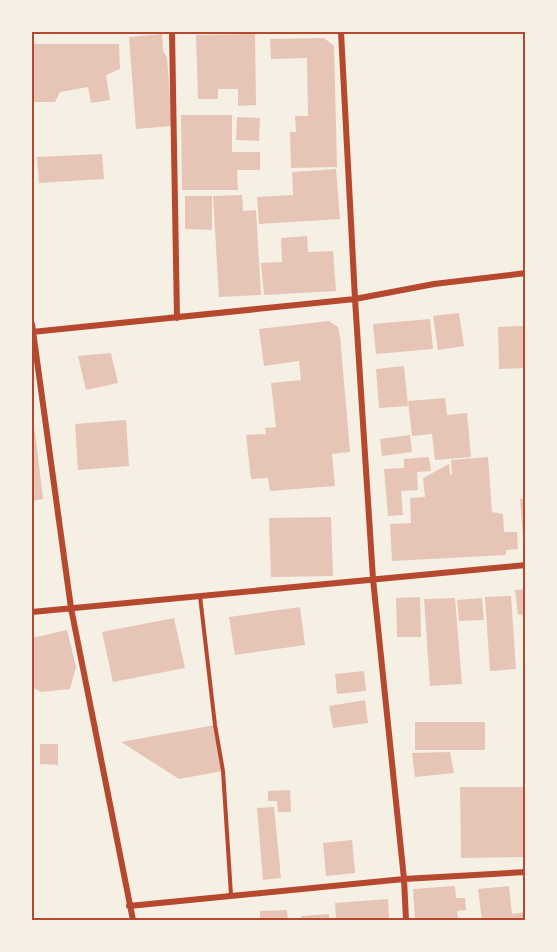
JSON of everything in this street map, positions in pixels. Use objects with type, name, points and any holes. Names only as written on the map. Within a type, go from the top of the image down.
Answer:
[{"type":"street","points":[[172,32],[177,318]]},
{"type":"street","points":[[341,32],[373,579],[404,879],[406,921]]},
{"type":"street","points":[[32,332],[355,299],[434,284],[525,273]]},
{"type":"street","points":[[32,324],[71,608],[133,921]]},
{"type":"street","points":[[32,612],[525,565]]},
{"type":"street","points":[[129,906],[404,879],[525,872]]},
{"type":"lane","points":[[200,596],[215,725],[223,771],[231,896]]},
{"type":"building","points":[[162,34],[163,51],[167,57],[172,126],[136,129],[129,37]]},
{"type":"building","points":[[255,34],[256,105],[238,106],[238,89],[218,89],[218,99],[198,99],[196,35]]},
{"type":"building","points":[[324,38],[334,46],[337,167],[291,168],[290,132],[296,132],[295,116],[308,116],[307,58],[271,59],[270,39]]},
{"type":"building","points":[[32,44],[119,44],[120,69],[106,75],[110,100],[91,103],[88,87],[60,92],[55,102],[32,102]]},
{"type":"building","points":[[181,115],[232,115],[232,152],[260,152],[260,170],[237,170],[238,190],[182,190]]},
{"type":"building","points":[[237,117],[260,118],[259,141],[236,140]]},
{"type":"building","points":[[102,154],[104,179],[39,183],[37,157]]},
{"type":"building","points":[[336,169],[340,219],[259,224],[257,197],[293,195],[292,172]]},
{"type":"building","points":[[242,195],[243,211],[256,210],[261,295],[219,297],[213,196]]},
{"type":"building","points":[[185,196],[212,196],[212,230],[185,229]]},
{"type":"building","points":[[307,236],[308,252],[333,251],[336,291],[264,295],[261,263],[282,262],[281,238]]},
{"type":"building","points":[[459,313],[464,346],[438,350],[433,316]]},
{"type":"building","points":[[430,319],[433,349],[376,354],[373,324]]},
{"type":"building","points":[[329,321],[338,327],[340,336],[350,452],[332,454],[335,486],[270,491],[268,478],[251,479],[246,435],[266,434],[265,428],[276,427],[271,383],[301,380],[299,361],[264,366],[259,329]]},
{"type":"building","points":[[523,326],[525,368],[499,369],[498,327]]},
{"type":"building","points":[[111,353],[118,383],[86,390],[78,356]]},
{"type":"building","points":[[404,366],[408,406],[379,408],[376,369]]},
{"type":"building","points":[[445,398],[447,415],[467,413],[471,457],[435,460],[432,434],[412,436],[408,401]]},
{"type":"building","points":[[126,420],[129,466],[78,470],[75,424]]},
{"type":"building","points":[[32,431],[35,431],[43,499],[32,501]]},
{"type":"building","points":[[410,435],[412,452],[382,456],[380,439]]},
{"type":"building","points":[[429,457],[431,471],[417,472],[418,490],[401,491],[403,515],[388,516],[384,469],[404,468],[404,459]]},
{"type":"building","points":[[488,457],[492,512],[503,514],[504,532],[517,532],[518,549],[506,550],[506,555],[392,561],[390,524],[411,523],[410,498],[425,497],[423,478],[449,464],[450,475],[452,475],[451,460]]},
{"type":"building","points":[[520,499],[526,499],[526,551],[524,551]]},
{"type":"building","points":[[331,517],[333,576],[271,577],[269,518]]},
{"type":"building","points":[[526,589],[526,614],[518,615],[515,590]]},
{"type":"building","points":[[511,596],[516,669],[490,671],[485,597]]},
{"type":"building","points":[[420,597],[421,637],[397,637],[396,598]]},
{"type":"building","points":[[455,598],[462,684],[430,686],[424,599]]},
{"type":"building","points":[[482,598],[484,620],[459,621],[457,600]]},
{"type":"building","points":[[300,607],[305,645],[235,655],[229,617]]},
{"type":"building","points":[[174,618],[185,668],[113,682],[102,632]]},
{"type":"building","points":[[67,630],[76,667],[70,689],[41,692],[32,687],[32,638]]},
{"type":"building","points":[[364,671],[366,691],[337,694],[335,674]]},
{"type":"building","points":[[365,700],[368,723],[333,728],[329,706]]},
{"type":"building","points":[[415,722],[485,722],[485,750],[415,750]]},
{"type":"building","points":[[215,725],[223,771],[179,779],[121,742]]},
{"type":"building","points":[[40,744],[58,744],[58,765],[40,764]]},
{"type":"building","points":[[450,752],[454,773],[415,777],[412,753]]},
{"type":"building","points":[[460,787],[526,787],[526,857],[461,858]]},
{"type":"building","points":[[290,790],[291,812],[278,812],[277,801],[268,801],[268,791]]},
{"type":"building","points":[[274,807],[281,878],[263,880],[257,808]]},
{"type":"building","points":[[352,840],[355,873],[326,876],[323,843]]},
{"type":"building","points":[[455,886],[456,898],[465,898],[466,910],[457,911],[458,920],[415,920],[413,889]]},
{"type":"building","points":[[509,886],[512,914],[526,912],[526,920],[482,920],[478,889]]},
{"type":"building","points":[[388,899],[389,920],[336,920],[335,903]]},
{"type":"building","points":[[287,910],[288,920],[260,920],[260,911]]},
{"type":"building","points":[[329,914],[329,920],[301,920],[301,916]]}]
